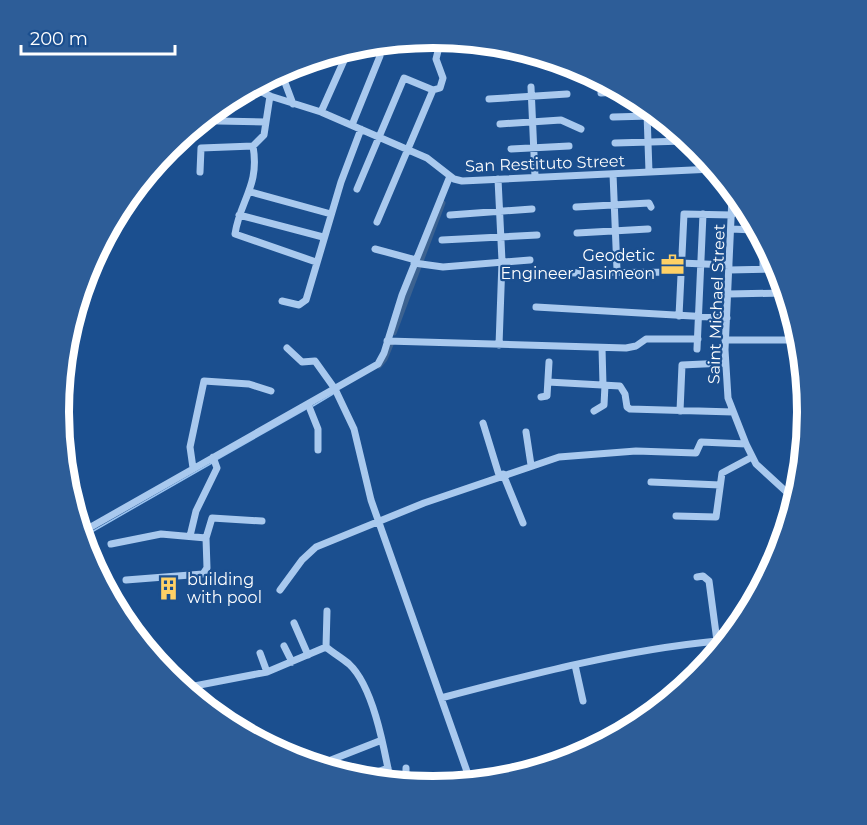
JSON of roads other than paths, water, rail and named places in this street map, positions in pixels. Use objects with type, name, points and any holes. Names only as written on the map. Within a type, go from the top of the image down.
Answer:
[{"type":"street","points":[[357,189],[404,78],[433,90],[440,88],[443,78],[436,59],[439,48]]},
{"type":"street","points":[[352,125],[380,52]]},
{"type":"street","points":[[321,112],[345,59]]},
{"type":"street","points":[[284,80],[293,104]]},
{"type":"street","points":[[531,87],[535,177]]},
{"type":"street","points":[[377,222],[433,90]]},
{"type":"street","name":"San Restituto Street","points":[[261,92],[321,112],[432,160],[450,176],[462,181],[705,169]]},
{"type":"street","points":[[601,93],[608,93]]},
{"type":"street","points":[[489,99],[567,94]]},
{"type":"street","points":[[270,96],[264,135],[254,142],[253,146],[254,165],[251,192],[239,215],[235,234],[316,262]]},
{"type":"street","points":[[613,117],[644,115]]},
{"type":"street","points":[[649,118],[649,172]]},
{"type":"street","points":[[218,121],[266,122]]},
{"type":"street","points":[[500,124],[565,121],[574,128],[582,129]]},
{"type":"street","points":[[282,301],[299,305],[304,303],[323,237],[361,129]]},
{"type":"street","points":[[615,143],[677,141]]},
{"type":"street","points":[[200,172],[202,147],[253,146]]},
{"type":"street","points":[[511,149],[569,146]]},
{"type":"street","points":[[613,174],[617,270]]},
{"type":"street","points":[[88,529],[193,468],[215,460],[309,407],[378,364],[450,176]]},
{"type":"street","points":[[498,179],[502,261],[499,345]]},
{"type":"street","points":[[251,192],[331,214]]},
{"type":"street","points":[[576,207],[649,203],[651,207]]},
{"type":"street","name":"Saint Michael Street","points":[[732,203],[725,340],[727,393],[752,457],[764,473],[789,494]]},
{"type":"street","points":[[450,214],[532,209]]},
{"type":"street","points":[[697,349],[703,214]]},
{"type":"street","points":[[239,215],[323,237]]},
{"type":"street","points":[[679,316],[683,215],[732,215]]},
{"type":"street","points":[[577,233],[648,229]]},
{"type":"street","points":[[731,229],[749,230]]},
{"type":"street","points":[[442,240],[537,235]]},
{"type":"street","points":[[375,249],[417,263],[443,267],[530,260]]},
{"type":"street","points":[[763,258],[763,269]]},
{"type":"street","points":[[680,263],[768,269]]},
{"type":"street","points":[[562,273],[617,270],[680,272]]},
{"type":"street","points":[[728,294],[778,293]]},
{"type":"street","points":[[536,307],[727,318]]},
{"type":"street","points":[[387,341],[632,348],[652,338],[698,339]]},
{"type":"street","points":[[725,340],[791,340]]},
{"type":"street","points":[[287,348],[302,362],[315,361],[335,389],[354,429],[378,521],[468,775]]},
{"type":"street","points":[[594,411],[604,405],[602,348]]},
{"type":"street","points":[[541,397],[546,397],[549,362]]},
{"type":"street","points":[[680,411],[682,365],[725,363]]},
{"type":"street","points":[[193,468],[190,447],[204,381],[249,384],[271,391]]},
{"type":"street","points":[[548,382],[622,388],[627,408],[733,412]]},
{"type":"street","points":[[309,407],[318,429],[318,450]]},
{"type":"street","points":[[483,423],[501,475],[524,523]]},
{"type":"street","points":[[525,432],[531,465]]},
{"type":"street","points":[[280,590],[313,548],[378,521],[531,465],[569,455],[601,452],[697,453],[701,442],[746,444]]},
{"type":"street","points":[[676,516],[716,517],[724,471],[752,457]]},
{"type":"street","points":[[190,536],[196,511],[215,460]]},
{"type":"street","points":[[651,482],[720,485]]},
{"type":"street","points":[[126,580],[203,574],[207,568],[206,538],[212,518],[262,520]]},
{"type":"street","points":[[111,544],[154,535],[206,538]]},
{"type":"street","points":[[697,577],[704,576],[709,581],[720,638]]},
{"type":"street","points":[[326,647],[327,611]]},
{"type":"street","points":[[294,623],[308,655]]},
{"type":"street","points":[[441,698],[575,665],[671,646],[718,640]]},
{"type":"street","points":[[284,646],[292,662]]},
{"type":"street","points":[[192,686],[267,672],[326,647]]},
{"type":"street","points":[[326,647],[350,664],[360,677],[382,740],[389,774]]},
{"type":"street","points":[[261,653],[267,672]]},
{"type":"street","points":[[575,665],[583,701]]},
{"type":"street","points":[[330,762],[331,760],[382,740]]},
{"type":"street","points":[[376,772],[388,768]]},
{"type":"street","points":[[406,768],[406,776]]},
{"type":"waterway","points":[[394,333],[443,203]]},
{"type":"waterway","points":[[379,366],[385,359],[392,342]]},
{"type":"waterway","points":[[313,406],[333,394]]},
{"type":"waterway","points":[[216,460],[306,409]]},
{"type":"waterway","points":[[89,533],[212,463]]},
{"type":"place","name":"Geodetic Engineer Jasimeon","points":[[673,264]]},
{"type":"place","name":"building with pool","points":[[169,588]]}]
